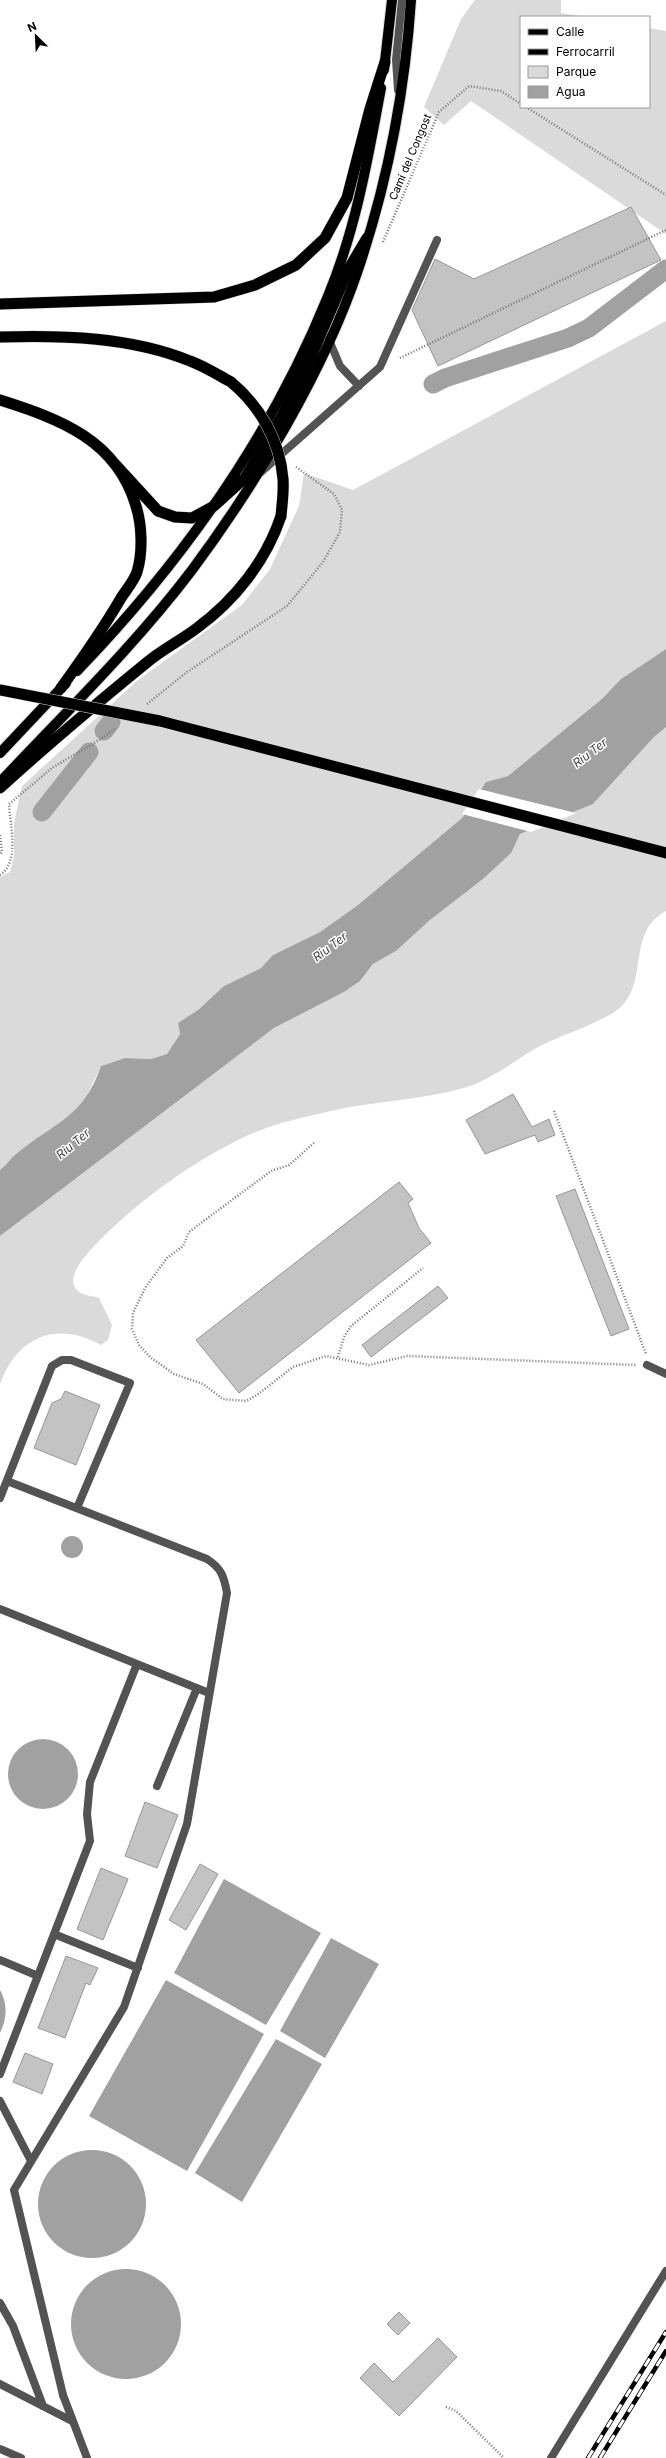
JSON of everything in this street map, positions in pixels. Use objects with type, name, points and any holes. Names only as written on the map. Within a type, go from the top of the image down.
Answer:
[{"type":"highway","points":[[0,304],[214,297],[255,285],[296,265],[325,238],[347,198],[370,109],[385,62]]},
{"type":"highway","points":[[0,400],[40,413],[70,427],[94,443],[158,511],[175,517],[192,518],[214,506],[245,478],[282,416],[311,356],[348,270],[367,238]]},
{"type":"highway","points":[[0,337],[81,338],[152,349],[191,361],[231,382],[248,396],[272,434],[283,479],[281,516],[274,538],[238,591],[198,628],[152,658],[78,718],[0,788]]},
{"type":"highway","points":[[61,688],[106,624],[137,572],[142,526],[130,484],[114,463]]},
{"type":"highway","points":[[0,690],[160,722],[666,853]]},
{"type":"main road","points":[[0,753],[149,592],[214,506],[254,447],[296,367],[328,296],[362,188],[385,62],[392,0]]},
{"type":"main road","points":[[0,783],[128,646],[192,570],[257,475],[320,362],[357,271],[393,138],[411,0]]},
{"type":"street","points":[[399,97],[396,60],[402,0]]},
{"type":"street","points":[[257,475],[283,454],[380,367],[437,240]]},
{"type":"street","points":[[329,340],[340,366],[359,386]]},
{"type":"street","points":[[0,1498],[52,1366],[62,1360],[79,1363],[130,1384],[77,1508]]},
{"type":"street","points":[[647,1366],[666,1374]]},
{"type":"street","points":[[7,1481],[207,1559],[218,1566],[224,1576],[227,1593],[187,1824],[138,1968],[124,2007],[14,2190],[63,2395],[87,2458]]},
{"type":"street","points":[[0,1609],[209,1693]]},
{"type":"street","points":[[0,2074],[90,1841],[87,1814],[90,1782],[137,1664]]},
{"type":"street","points":[[157,1786],[197,1688]]},
{"type":"street","points":[[54,1934],[138,1968]]},
{"type":"street","points":[[0,1960],[38,1976]]},
{"type":"street","points":[[0,2101],[31,2161]]},
{"type":"street","points":[[551,2458],[666,2271]]},
{"type":"street","points":[[0,2303],[13,2326],[43,2406]]},
{"type":"street","points":[[0,2384],[72,2421]]},
{"type":"street","points":[[0,2449],[21,2458]]},
{"type":"path","name":"Camí del Congost","points":[[397,209],[439,112],[469,86],[501,91],[520,103]]},
{"type":"path","points":[[528,108],[666,195]]},
{"type":"path","points":[[380,367],[666,230]]},
{"type":"path","points":[[146,705],[187,672],[287,606],[323,562],[340,532],[342,510],[334,494],[303,474],[283,454]]},
{"type":"path","points":[[0,875],[7,870],[12,858],[9,804],[52,768],[104,737],[122,723]]},
{"type":"path","points":[[0,835],[2,852],[0,854]]},
{"type":"path","points":[[314,1143],[289,1165],[271,1171],[189,1232],[183,1246],[167,1258],[145,1288],[133,1313],[132,1330],[138,1345],[162,1366],[174,1374],[203,1384],[223,1399],[237,1402],[246,1401],[257,1395],[293,1367],[306,1361],[326,1356],[369,1365],[407,1356],[647,1366],[642,1337],[554,1111]]},
{"type":"path","points":[[338,1358],[344,1337],[351,1326],[423,1268]]},
{"type":"path","points":[[446,2407],[456,2411],[504,2458]]},
{"type":"green space","points":[[475,0],[561,0],[561,13],[580,16],[520,16],[520,108],[650,108],[650,28],[666,31],[666,234],[471,101],[444,125],[424,107],[461,19]]},
{"type":"green space","points":[[666,321],[666,649],[627,675],[603,698],[508,776],[486,782],[462,818],[358,905],[320,932],[273,955],[261,968],[224,986],[198,1010],[178,1023],[180,1034],[167,1054],[151,1059],[125,1058],[101,1066],[85,1100],[62,1123],[0,1170],[0,877],[10,872],[14,856],[14,823],[22,786],[138,680],[242,605],[270,569],[299,506],[304,473],[353,490]]},
{"type":"green space","points":[[666,727],[666,911],[653,921],[645,933],[632,990],[625,1002],[605,1018],[542,1045],[496,1073],[467,1087],[449,1092],[340,1109],[290,1121],[258,1131],[187,1169],[141,1203],[120,1221],[83,1259],[75,1272],[73,1281],[76,1290],[85,1295],[99,1298],[112,1325],[108,1340],[101,1345],[69,1334],[54,1334],[40,1338],[28,1344],[17,1355],[7,1368],[0,1384],[0,1236],[274,1028],[344,992],[360,981],[373,964],[396,951],[430,920],[483,879],[510,853],[520,834],[593,804],[654,737]]},
{"type":"water","name":"Riu Ter","points":[[666,649],[666,727],[654,737],[593,804],[520,834],[511,853],[483,879],[430,920],[396,951],[373,964],[360,981],[344,992],[274,1028],[0,1236],[0,1170],[15,1155],[76,1109],[94,1084],[101,1066],[125,1058],[151,1059],[167,1054],[180,1034],[178,1023],[198,1010],[224,986],[261,968],[273,955],[320,932],[358,905],[462,818],[486,782],[508,776],[603,698],[621,679]]},
{"type":"water","points":[[68,1536],[76,1536],[83,1543],[83,1551],[76,1558],[68,1558],[61,1551],[61,1543]]},
{"type":"water","points":[[43,1739],[56,1742],[68,1749],[75,1761],[78,1774],[75,1787],[68,1799],[56,1806],[43,1809],[30,1806],[18,1799],[11,1787],[8,1774],[11,1761],[18,1749],[30,1742]]},
{"type":"water","points":[[224,1879],[321,1933],[266,2025],[174,1973]]},
{"type":"water","points":[[331,1938],[379,1964],[325,2058],[280,2031]]},
{"type":"water","points":[[166,1980],[264,2034],[187,2171],[89,2116]]},
{"type":"water","points":[[0,1990],[3,1995],[6,2012],[0,2033]]},
{"type":"water","points":[[276,2039],[322,2064],[242,2202],[195,2173]]},
{"type":"water","points":[[92,2150],[113,2154],[130,2166],[142,2183],[146,2204],[142,2225],[130,2242],[113,2254],[92,2258],[71,2254],[54,2242],[42,2225],[38,2204],[42,2183],[54,2166],[71,2154]]},
{"type":"water","points":[[126,2269],[147,2273],[165,2285],[177,2303],[181,2324],[177,2345],[165,2363],[147,2375],[126,2379],[105,2375],[87,2363],[75,2345],[71,2324],[75,2303],[87,2285],[105,2273]]},
{"type":"pier","points":[[479,789],[576,813],[531,832],[462,814]]},
{"type":"building","points":[[631,207],[661,260],[438,366],[412,310],[435,259],[474,279]]},
{"type":"building","points":[[513,1094],[532,1127],[549,1119],[555,1135],[538,1142],[535,1135],[485,1154],[466,1120]]},
{"type":"building","points":[[399,1182],[413,1199],[408,1203],[419,1228],[431,1243],[239,1393],[196,1340]]},
{"type":"building","points":[[575,1189],[629,1329],[611,1336],[556,1196]]},
{"type":"building","points":[[438,1286],[448,1298],[371,1357],[362,1345]]},
{"type":"building","points":[[65,1391],[100,1405],[76,1465],[34,1448],[52,1403],[61,1399]]},
{"type":"building","points":[[145,1802],[178,1815],[157,1868],[125,1856]]},
{"type":"building","points":[[200,1864],[218,1874],[186,1930],[169,1920]]},
{"type":"building","points":[[101,1868],[128,1879],[103,1940],[77,1929]]},
{"type":"building","points":[[66,1956],[98,1968],[90,1985],[86,1983],[65,2038],[38,2028]]},
{"type":"building","points":[[25,2053],[53,2064],[42,2094],[13,2082]]},
{"type":"building","points":[[399,2312],[410,2323],[398,2335],[387,2324]]},
{"type":"building","points":[[438,2338],[457,2357],[399,2416],[360,2378],[374,2363],[393,2382]]},
{"type":"waterway","points":[[433,384],[445,378],[568,338],[589,328],[666,269]]},
{"type":"waterway","points":[[104,731],[111,722]]},
{"type":"waterway","points":[[42,812],[89,752]]},
{"type":"railway","points":[[588,2458],[666,2332]]},
{"type":"railway","points":[[600,2458],[666,2351]]}]
